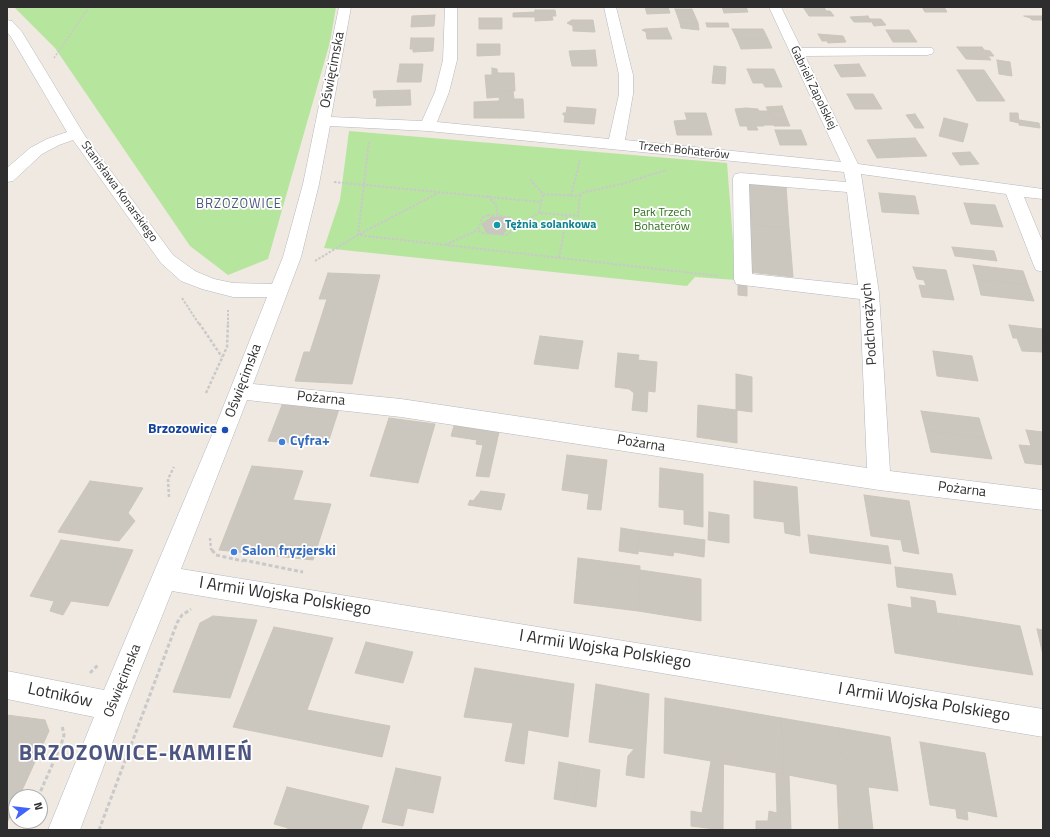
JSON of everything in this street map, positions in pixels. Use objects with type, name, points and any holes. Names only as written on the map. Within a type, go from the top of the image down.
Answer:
[{"type":"street","name":"Oświęcimska","points":[[64,830],[112,706],[166,578],[292,257],[311,184],[344,7]]},
{"type":"street","points":[[428,126],[442,92],[450,60],[451,7]]},
{"type":"street","points":[[610,7],[626,75],[626,94],[616,144]]},
{"type":"street","name":"Gabrieli Zapolskiej","points":[[775,7],[852,168]]},
{"type":"street","name":"Stanisława Konarskiego","points":[[7,24],[17,35],[76,134],[167,259],[188,276],[209,284],[233,290],[279,291]]},
{"type":"street","points":[[796,52],[927,51]]},
{"type":"street","name":"Trzech Bohaterów","points":[[323,121],[428,126],[616,144],[852,168],[1043,194]]},
{"type":"street","points":[[7,177],[36,151],[54,142],[76,134]]},
{"type":"street","name":"Podchorążych","points":[[852,168],[869,293],[879,480]]},
{"type":"street","points":[[855,188],[741,178],[743,279],[869,293]]},
{"type":"street","points":[[1013,190],[1043,266]]},
{"type":"street","name":"Pożarna","points":[[240,391],[400,408],[879,480],[1043,500]]},
{"type":"street","name":"I Armii Wojska Polskiego","points":[[166,578],[1043,723]]},
{"type":"street","name":"Lotników","points":[[7,685],[112,706]]},
{"type":"path","points":[[42,77],[89,7]]},
{"type":"path","points":[[358,235],[369,142]]},
{"type":"path","points":[[571,196],[584,142]]},
{"type":"path","points":[[513,228],[539,213],[578,216],[581,193],[622,184],[672,168]]},
{"type":"path","points":[[531,179],[542,194],[580,196]]},
{"type":"path","points":[[331,182],[541,202]]},
{"type":"path","points":[[311,264],[358,235],[440,192]]},
{"type":"path","points":[[539,213],[542,194]]},
{"type":"path","points":[[488,196],[496,205],[498,216]]},
{"type":"path","points":[[444,245],[478,230],[482,218],[488,215],[510,217],[515,221],[512,231],[506,235],[482,233],[478,230]]},
{"type":"path","points":[[559,258],[567,215]]},
{"type":"path","points":[[358,235],[743,279]]},
{"type":"path","points":[[206,393],[227,347],[228,308]]},
{"type":"path","points":[[170,502],[168,479],[174,467]]},
{"type":"path","points":[[99,830],[177,623],[182,615],[194,608]]},
{"type":"path","points":[[88,675],[98,665],[101,658]]},
{"type":"path","points":[[42,789],[64,735],[60,722]]},
{"type":"green space","points":[[14,7],[336,7],[330,42],[268,259],[228,275],[190,246],[55,48]]},
{"type":"green space","name":"Park Trzech Bohaterów","points":[[349,131],[727,163],[736,280],[695,277],[687,286],[324,248],[340,200]]},
{"type":"building","points":[[645,7],[668,7],[670,13],[647,14]]},
{"type":"building","points":[[722,7],[746,7],[748,12],[724,13]]},
{"type":"building","points":[[803,7],[824,7],[826,11],[830,11],[834,16],[809,16]]},
{"type":"building","points":[[922,7],[944,7],[947,12],[925,12]]},
{"type":"building","points":[[675,9],[692,9],[698,23],[680,23]]},
{"type":"building","points":[[535,10],[555,10],[556,16],[552,16],[553,20],[535,21],[535,17],[513,17],[513,13],[535,12]]},
{"type":"building","points":[[435,15],[434,26],[411,27],[412,16]]},
{"type":"building","points":[[868,16],[871,22],[854,22],[850,17]]},
{"type":"building","points":[[1024,16],[1043,16],[1043,20],[1032,20]]},
{"type":"building","points":[[479,18],[502,18],[502,29],[479,29]]},
{"type":"building","points":[[870,19],[881,19],[886,25],[874,26]]},
{"type":"building","points":[[572,20],[593,20],[595,32],[573,31],[573,26],[567,23]]},
{"type":"building","points":[[680,23],[698,23],[699,30],[681,28]]},
{"type":"building","points":[[706,23],[728,23],[729,27],[707,27]]},
{"type":"building","points":[[667,28],[672,39],[647,39],[646,32],[642,30],[645,29]]},
{"type":"building","points":[[732,29],[763,29],[768,39],[737,39]]},
{"type":"building","points":[[886,30],[909,30],[917,42],[893,42]]},
{"type":"building","points":[[818,34],[843,36],[846,42],[828,43],[827,41],[822,41]]},
{"type":"building","points":[[411,38],[434,38],[433,51],[413,52],[413,49],[410,49]]},
{"type":"building","points":[[737,39],[768,39],[772,48],[741,49]]},
{"type":"building","points":[[477,44],[500,44],[500,55],[477,56]]},
{"type":"building","points":[[957,47],[982,47],[984,50],[990,51],[994,56],[988,56],[991,60],[966,59]]},
{"type":"building","points":[[595,50],[597,66],[572,66],[569,51]]},
{"type":"building","points":[[997,60],[1010,62],[1012,76],[999,74]]},
{"type":"building","points":[[400,64],[423,64],[421,82],[397,82]]},
{"type":"building","points":[[859,64],[866,76],[841,77],[834,65]]},
{"type":"building","points":[[714,66],[726,67],[725,84],[712,83]]},
{"type":"building","points":[[492,68],[497,69],[500,97],[487,98],[485,75],[492,75]]},
{"type":"building","points":[[747,69],[774,69],[782,87],[765,87],[763,83],[753,83]]},
{"type":"building","points":[[957,70],[984,70],[1005,101],[977,101]]},
{"type":"building","points":[[498,73],[514,73],[515,91],[499,91]]},
{"type":"building","points":[[410,90],[411,105],[376,106],[377,98],[374,98],[373,91]]},
{"type":"building","points":[[499,91],[513,91],[514,99],[523,99],[524,118],[500,118]]},
{"type":"building","points":[[847,94],[873,94],[882,109],[855,109]]},
{"type":"building","points":[[499,101],[500,118],[474,118],[474,102]]},
{"type":"building","points":[[782,106],[784,111],[768,111],[766,107]]},
{"type":"building","points":[[567,107],[596,109],[594,124],[564,122],[565,115],[563,115],[563,113],[566,113]]},
{"type":"building","points":[[735,109],[758,109],[764,126],[756,126],[758,130],[748,130],[747,126],[740,126]]},
{"type":"building","points":[[759,111],[768,111],[773,125],[763,125]]},
{"type":"building","points":[[768,111],[784,111],[787,119],[771,119]]},
{"type":"building","points":[[685,113],[706,113],[712,135],[677,135],[674,121],[687,120]]},
{"type":"building","points":[[1010,113],[1018,113],[1019,123],[1010,121]]},
{"type":"building","points":[[915,114],[924,128],[915,128],[906,115]]},
{"type":"building","points":[[944,118],[968,124],[963,142],[939,136]]},
{"type":"building","points":[[771,119],[787,119],[790,126],[774,126]]},
{"type":"building","points":[[1019,120],[1039,123],[1040,128],[1019,125]]},
{"type":"building","points":[[775,130],[801,130],[807,145],[780,145]]},
{"type":"building","points":[[915,138],[927,156],[901,157],[890,139]]},
{"type":"building","points":[[890,139],[901,157],[877,158],[867,140]]},
{"type":"building","points":[[970,152],[979,164],[960,165],[952,153]]},
{"type":"building","points":[[748,182],[786,186],[789,228],[749,225]]},
{"type":"building","points":[[879,193],[915,196],[919,214],[882,212]]},
{"type":"building","points":[[964,203],[995,205],[1003,227],[971,224]]},
{"type":"building","name":"Tężnia solankowa","points":[[492,217],[506,218],[511,226],[502,234],[487,233],[482,224]]},
{"type":"building","points":[[749,225],[789,228],[793,277],[750,272]]},
{"type":"building","points":[[952,247],[994,251],[997,261],[955,256]]},
{"type":"building","points":[[973,265],[1023,271],[1028,285],[977,279]]},
{"type":"building","points":[[913,267],[946,270],[954,300],[922,297],[919,285],[926,286],[924,280],[917,279]]},
{"type":"building","points":[[328,273],[380,275],[352,384],[295,381],[304,352],[310,352],[327,299],[319,299]]},
{"type":"building","points":[[977,279],[1028,285],[1034,301],[981,295]]},
{"type":"building","points":[[738,282],[747,283],[747,296],[738,295]]},
{"type":"building","points":[[1009,325],[1043,329],[1043,352],[1022,351],[1017,338],[1013,338]]},
{"type":"building","points":[[540,336],[583,341],[578,369],[534,364]]},
{"type":"building","points":[[933,351],[972,356],[978,381],[937,376]]},
{"type":"building","points":[[618,353],[639,355],[638,360],[657,362],[655,392],[648,391],[647,412],[632,410],[634,393],[629,389],[615,387]]},
{"type":"building","points":[[736,374],[752,377],[752,412],[737,410],[737,443],[697,437],[698,405],[736,410]]},
{"type":"building","points":[[282,405],[339,409],[327,446],[268,441]]},
{"type":"building","points":[[921,411],[979,418],[985,438],[926,431]]},
{"type":"building","points":[[389,418],[435,424],[418,483],[370,476]]},
{"type":"building","points":[[454,426],[499,432],[489,477],[476,476],[483,445],[476,444],[477,440],[451,436]]},
{"type":"building","points":[[1026,430],[1043,432],[1043,465],[1025,463],[1019,445],[1031,446]]},
{"type":"building","points":[[926,431],[985,438],[992,459],[931,452]]},
{"type":"building","points":[[567,455],[607,460],[601,510],[587,509],[589,494],[562,490]]},
{"type":"building","points":[[252,466],[303,471],[293,500],[331,504],[313,560],[219,550]]},
{"type":"building","points":[[660,468],[703,474],[703,527],[684,524],[684,510],[659,507]]},
{"type":"building","points":[[90,481],[143,488],[128,513],[135,521],[119,541],[58,532]]},
{"type":"building","points":[[754,481],[797,487],[800,536],[785,533],[784,522],[754,518]]},
{"type":"building","points":[[481,491],[505,494],[501,510],[468,505],[470,500],[473,501]]},
{"type":"building","points":[[864,495],[909,501],[919,554],[903,551],[901,540],[871,536]]},
{"type":"building","points":[[709,512],[729,515],[729,543],[708,540]]},
{"type":"building","points":[[621,528],[639,531],[638,554],[619,551]]},
{"type":"building","points":[[639,531],[705,540],[704,557],[674,552],[673,556],[638,551]]},
{"type":"building","points":[[808,535],[888,546],[891,564],[810,553]]},
{"type":"building","points":[[61,540],[133,550],[108,606],[71,601],[63,615],[50,611],[54,601],[30,596]]},
{"type":"building","points":[[578,558],[640,566],[638,611],[574,603]]},
{"type":"building","points":[[895,567],[952,574],[956,595],[897,587]]},
{"type":"building","points":[[640,570],[701,579],[701,621],[638,611]]},
{"type":"building","points":[[911,597],[935,601],[937,613],[957,616],[967,665],[895,653],[888,604],[912,608]]},
{"type":"building","points":[[213,616],[257,620],[230,698],[173,692],[200,623]]},
{"type":"building","points":[[958,616],[1020,626],[1033,675],[967,665]]},
{"type":"building","points":[[274,627],[333,638],[307,710],[390,726],[382,757],[233,727]]},
{"type":"building","points":[[1037,629],[1043,630],[1043,655]]},
{"type":"building","points":[[366,642],[413,652],[403,683],[355,673]]},
{"type":"building","points":[[475,668],[574,684],[568,737],[528,730],[524,764],[505,761],[513,723],[464,717]]},
{"type":"building","points":[[596,684],[649,694],[644,778],[626,775],[628,756],[634,749],[589,742]]},
{"type":"building","points":[[665,698],[724,708],[723,830],[691,826],[691,811],[702,813],[711,761],[664,753]]},
{"type":"building","points":[[724,708],[781,718],[783,774],[724,764]]},
{"type":"building","points":[[7,715],[45,720],[49,731],[23,789],[8,789],[7,823]]},
{"type":"building","points":[[781,718],[839,728],[845,786],[783,774]]},
{"type":"building","points":[[839,728],[890,737],[898,791],[868,787],[873,830],[848,830]]},
{"type":"building","points":[[920,742],[985,753],[997,817],[967,811],[968,820],[957,818],[956,809],[930,805]]},
{"type":"building","points":[[559,762],[579,766],[575,803],[554,799]]},
{"type":"building","points":[[579,766],[600,770],[596,807],[575,803]]},
{"type":"building","points":[[396,768],[416,772],[403,826],[382,822]]},
{"type":"building","points":[[416,772],[441,777],[433,813],[407,808]]},
{"type":"building","points":[[776,773],[789,775],[791,830],[756,830],[756,821],[768,821],[769,811],[777,813]]},
{"type":"building","points":[[837,785],[845,786],[848,830],[839,830]]},
{"type":"building","points":[[287,787],[369,806],[361,830],[287,830],[288,828],[274,824]]},
{"type":"place","name":"Tężnia solankowa","points":[[497,225]]},
{"type":"place","name":"Brzozowice","points":[[225,430]]},
{"type":"place","name":"Cyfra+","points":[[282,442]]},
{"type":"place","name":"Salon fryzjerski","points":[[234,552]]},
{"type":"district","name":"BRZOZOWICE","points":[[239,205]]},
{"type":"district","name":"BRZOZOWICE-KAMIEŃ","points":[[136,755]]}]
